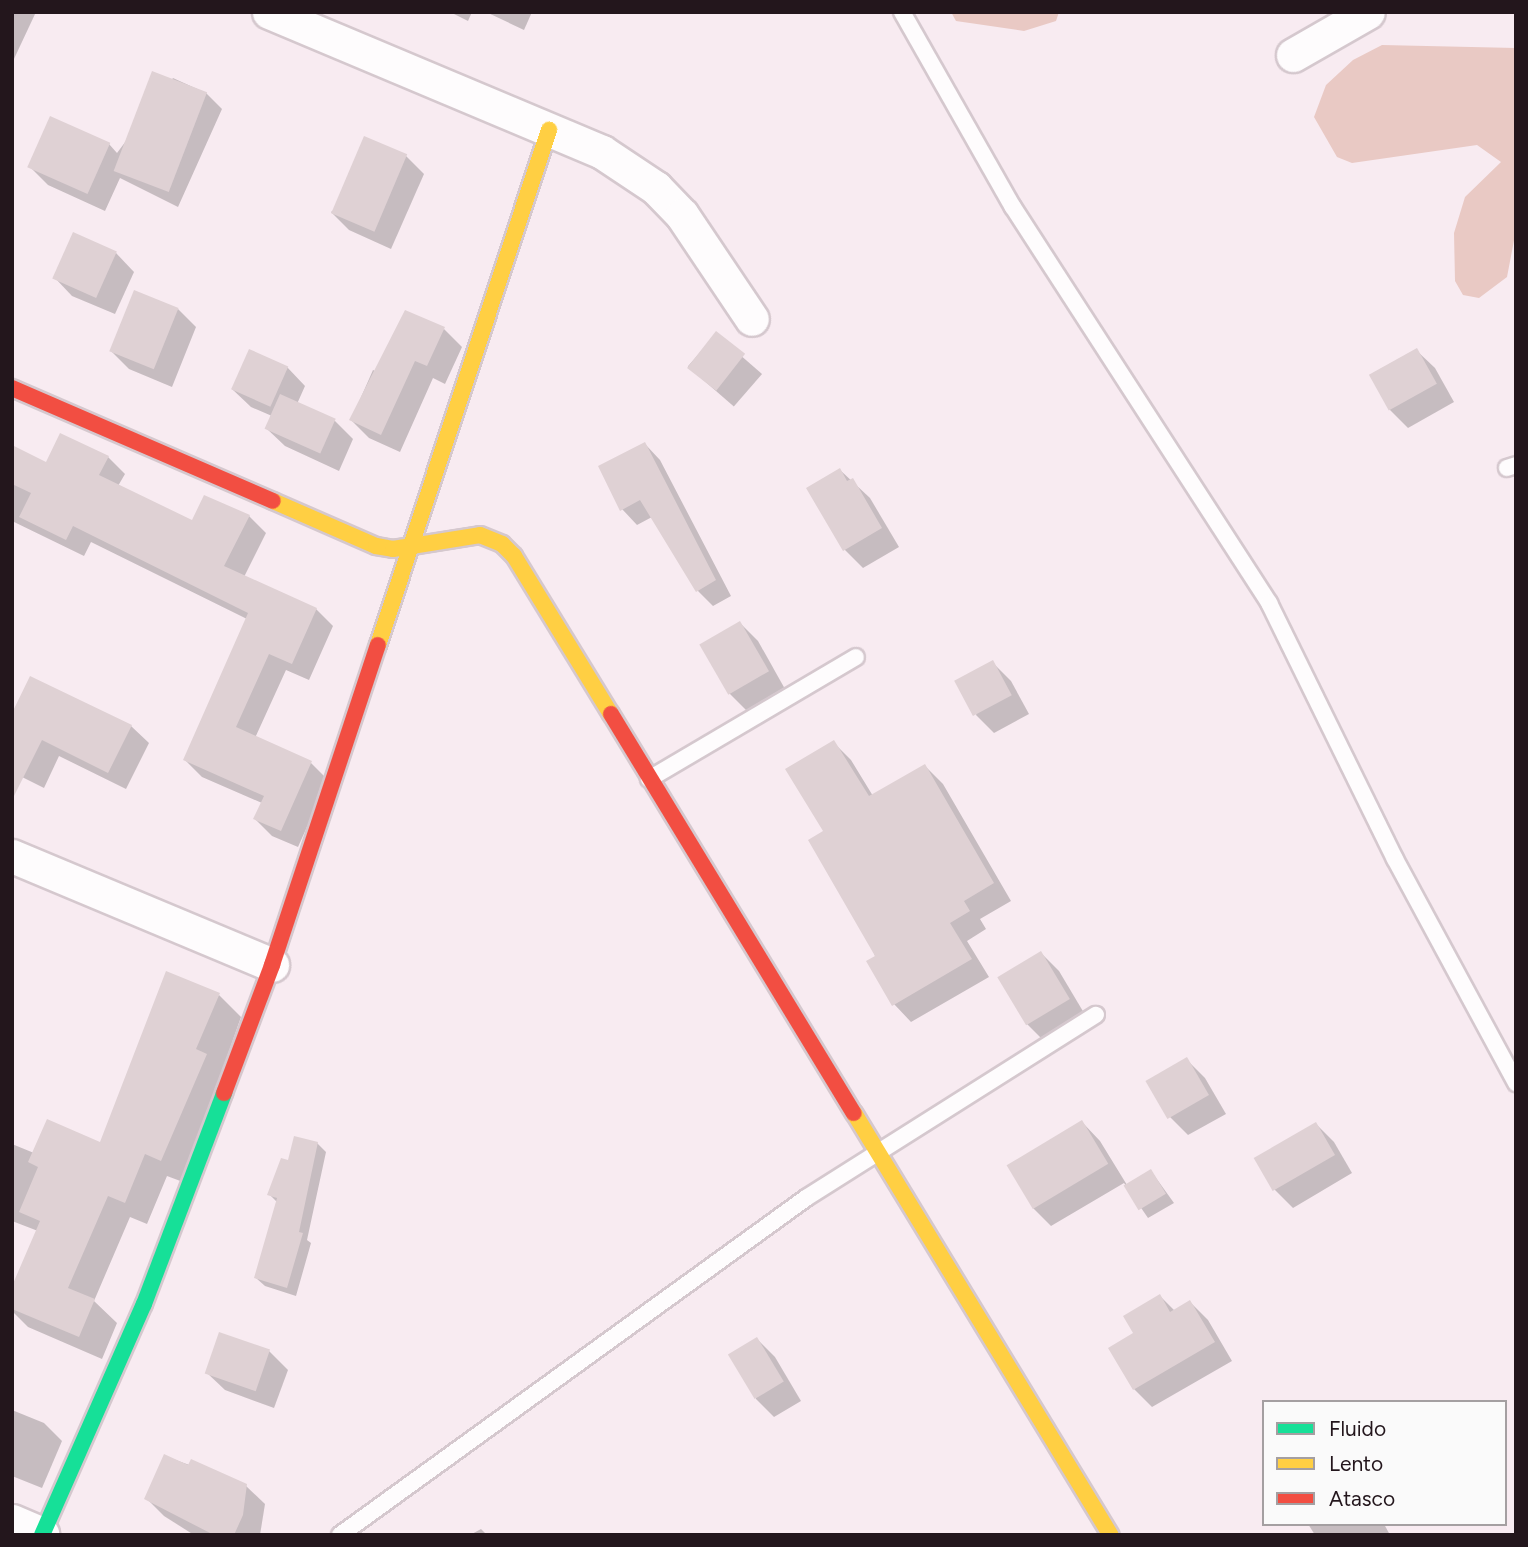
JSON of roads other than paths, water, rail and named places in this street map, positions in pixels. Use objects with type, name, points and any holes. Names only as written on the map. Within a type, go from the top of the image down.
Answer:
[{"type":"street","points":[[269,12],[602,152],[656,188],[708,250],[752,319]]},
{"type":"street","points":[[1293,55],[1368,12]]},
{"type":"street","points":[[12,1521],[42,1534],[144,1304],[272,965],[414,546],[550,130]]},
{"type":"street","points":[[12,388],[376,546],[414,546],[460,536],[480,535],[502,544],[524,568],[649,779],[1111,1535]]},
{"type":"street","points":[[12,856],[272,965]]},
{"type":"lane","points":[[902,12],[1013,206],[1269,603],[1395,859],[1516,1083]]},
{"type":"lane","points":[[649,779],[856,657]]},
{"type":"lane","points":[[340,1535],[806,1198],[1096,1015]]}]
